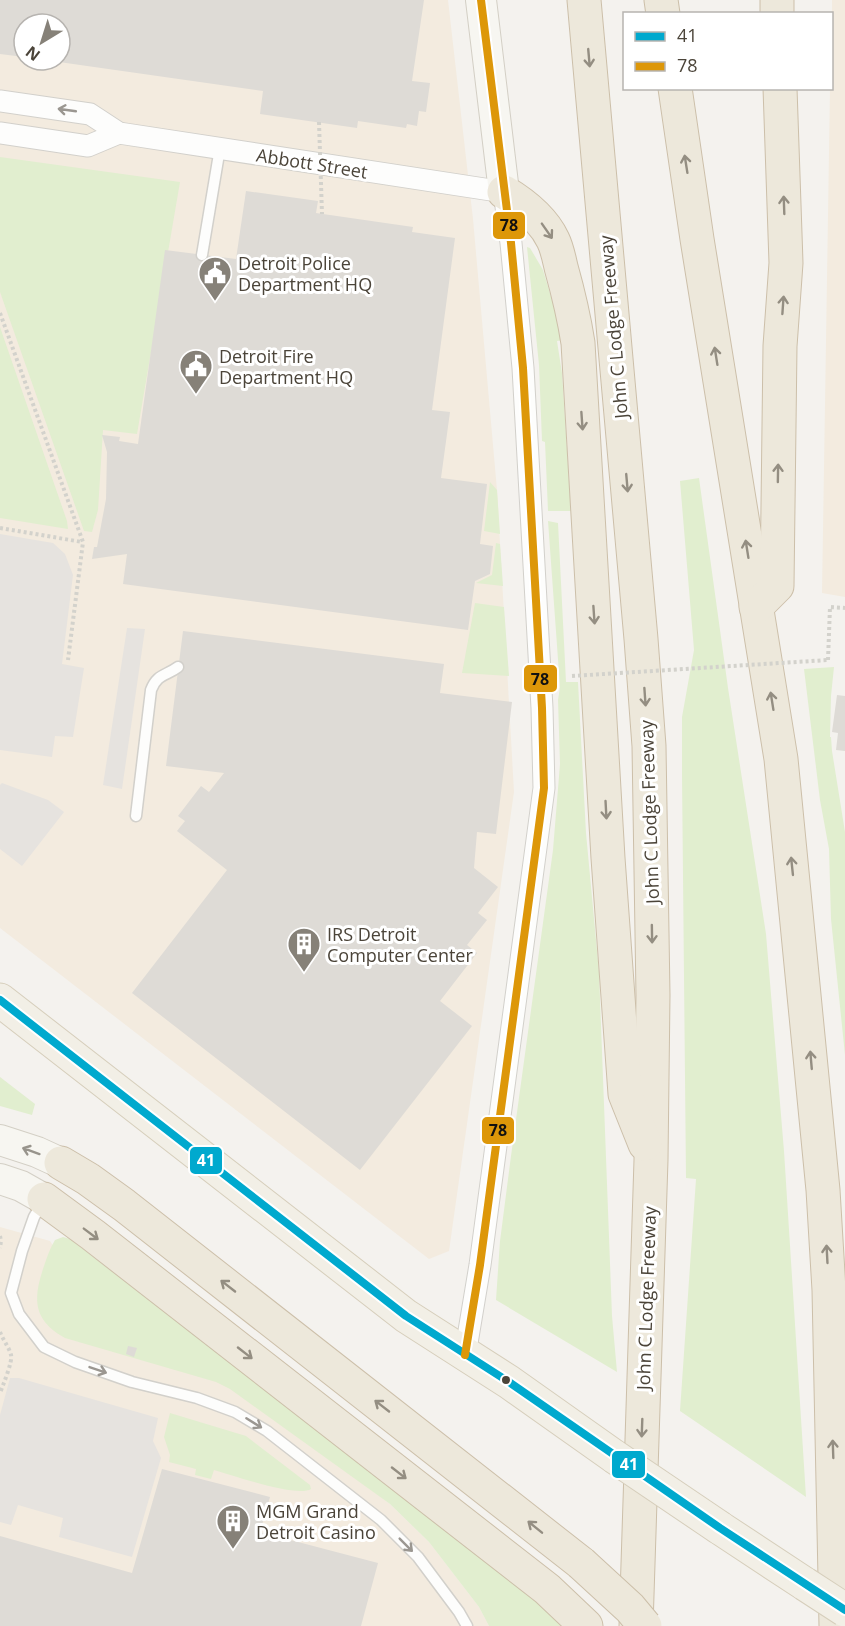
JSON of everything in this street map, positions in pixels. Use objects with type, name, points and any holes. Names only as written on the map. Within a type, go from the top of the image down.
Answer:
[{"type":"highway","name":"John C Lodge Freeway","points":[[584,0],[649,746],[653,995],[651,1160],[636,1626]]},
{"type":"highway","points":[[675,90],[781,759],[824,1190],[829,1290],[836,1626]]},
{"type":"highway","points":[[756,607],[777,586],[780,346],[786,263],[780,90]]},
{"type":"highway","points":[[504,192],[520,201],[533,213],[545,226],[554,241],[578,344],[608,858],[625,1094],[651,1160]]},
{"type":"highway","points":[[62,1163],[124,1205],[581,1563],[630,1608],[645,1626]]},
{"type":"highway","points":[[44,1199],[547,1589],[586,1626]]},
{"type":"main road","points":[[0,1000],[406,1316],[509,1382],[720,1528],[845,1610]]},
{"type":"street","points":[[465,1355],[480,1265],[544,788],[542,698],[523,368],[511,243],[481,0]]},
{"type":"street","points":[[0,101],[90,114],[119,133]]},
{"type":"street","points":[[0,133],[88,146],[119,133]]},
{"type":"street","name":"Abbott Street","points":[[119,133],[504,192]]},
{"type":"street","points":[[0,1140],[62,1163]]},
{"type":"street","points":[[0,1179],[21,1186],[44,1199]]},
{"type":"lane","points":[[202,255],[220,148]]},
{"type":"lane","points":[[136,816],[151,690],[154,681],[178,667]]},
{"type":"lane","points":[[44,1199],[34,1216],[11,1293],[20,1314],[44,1347],[75,1362],[132,1382],[179,1393],[235,1412],[267,1431],[381,1520],[418,1557],[467,1626]]},
{"type":"path","points":[[319,122],[322,214]]},
{"type":"path","points":[[0,313],[83,542],[68,660]]},
{"type":"path","points":[[0,528],[83,542]]},
{"type":"path","points":[[572,676],[828,660],[830,607],[845,608]]},
{"type":"path","points":[[0,1236],[2,1241],[0,1248]]},
{"type":"path","points":[[0,1332],[12,1356],[12,1362],[0,1393]]},
{"type":"shaded area","points":[[0,0],[448,0],[473,219],[497,490],[514,792],[449,1251],[429,1259],[0,928]]},
{"type":"shaded area","points":[[832,0],[845,0],[845,597],[822,593],[830,90],[833,90]]},
{"type":"shaded area","points":[[0,534],[53,543],[65,554],[73,575],[62,664],[84,668],[73,737],[55,736],[52,757],[0,750]]},
{"type":"shaded area","points":[[127,628],[145,629],[122,789],[103,785]]},
{"type":"shaded area","points":[[2,783],[48,800],[64,812],[22,866],[0,849],[0,785]]},
{"type":"shaded area","points":[[0,1227],[50,1241],[115,1341],[243,1390],[390,1504],[429,1542],[479,1607],[489,1626],[0,1626]]},
{"type":"shaded area","points":[[10,1378],[19,1378],[158,1418],[153,1441],[161,1458],[132,1557],[59,1537],[63,1518],[18,1505],[11,1525],[0,1522],[0,1415]]},
{"type":"green space","points":[[0,157],[180,182],[137,434],[103,430],[98,510],[92,532],[84,531],[0,292]]},
{"type":"green space","points":[[527,247],[530,248],[543,270],[564,340],[557,341],[562,373],[571,511],[548,511],[539,365]]},
{"type":"green space","points":[[0,327],[67,521],[68,529],[0,518]]},
{"type":"green space","points":[[699,478],[728,688],[766,934],[784,1151],[806,1497],[680,1411],[696,1179],[686,1178],[682,776],[682,717],[694,650],[680,481]]},
{"type":"green space","points":[[490,482],[497,490],[500,534],[484,531]]},
{"type":"green space","points":[[548,521],[558,523],[566,682],[578,682],[586,833],[599,972],[612,1316],[617,1372],[496,1300],[500,1241],[553,850],[560,764],[558,700],[560,687]]},
{"type":"green space","points":[[496,543],[500,544],[503,586],[476,583],[492,575]]},
{"type":"green space","points":[[475,603],[504,607],[509,676],[462,673]]},
{"type":"green space","points":[[834,667],[830,737],[845,832],[845,1055],[831,919],[829,849],[820,800],[804,669]]},
{"type":"green space","points":[[0,1077],[35,1104],[32,1115],[0,1106]]},
{"type":"green space","points":[[63,1237],[70,1239],[558,1617],[566,1626],[489,1626],[479,1607],[429,1542],[390,1504],[230,1389],[216,1382],[65,1338],[54,1331],[41,1316],[37,1298],[40,1278],[52,1246],[55,1240]]},
{"type":"green space","points":[[170,1413],[246,1436],[310,1485],[311,1489],[292,1491],[214,1470],[211,1479],[195,1475],[196,1469],[169,1462],[170,1455],[164,1437]]},
{"type":"building","points":[[0,0],[424,0],[412,81],[430,83],[426,112],[419,111],[417,126],[407,124],[406,128],[358,121],[357,128],[260,114],[263,91],[72,64],[72,12],[12,12],[12,56],[0,54]]},
{"type":"building","points":[[246,191],[318,201],[316,213],[413,227],[412,232],[455,238],[432,410],[450,412],[441,478],[487,484],[480,544],[493,546],[490,574],[475,581],[468,630],[123,584],[127,554],[92,559],[94,547],[97,547],[106,499],[107,452],[102,435],[120,437],[119,441],[138,444],[165,250],[236,259]]},
{"type":"building","name":"IRS Detroit Computer Center","points":[[183,631],[444,664],[440,693],[512,702],[496,834],[477,832],[474,868],[498,887],[478,913],[487,920],[467,945],[477,953],[440,1001],[472,1026],[360,1170],[132,993],[227,870],[177,831],[185,821],[178,816],[201,786],[209,792],[224,773],[166,766]]},
{"type":"building","points":[[837,695],[845,696],[845,751],[836,750],[838,733],[832,732]]},
{"type":"building","points":[[128,1346],[137,1348],[134,1357],[126,1354]]},
{"type":"building","name":"MGM Grand Detroit Casino","points":[[162,1469],[270,1497],[260,1532],[378,1563],[361,1626],[0,1626],[0,1536],[132,1573]]},
{"type":"transit line","name":"78","points":[[465,1355],[480,1265],[544,788],[542,708],[523,368],[511,243],[481,0]]},
{"type":"transit line","name":"41","points":[[0,1000],[406,1316],[509,1382],[720,1528],[845,1610]]},
{"type":"place","name":"Detroit Police Department HQ","points":[[215,302]]},
{"type":"place","name":"Detroit Fire Department HQ","points":[[196,395]]},
{"type":"place","name":"IRS Detroit Computer Center","points":[[304,973]]},
{"type":"place","name":"MGM Grand Detroit Casino","points":[[233,1550]]}]
